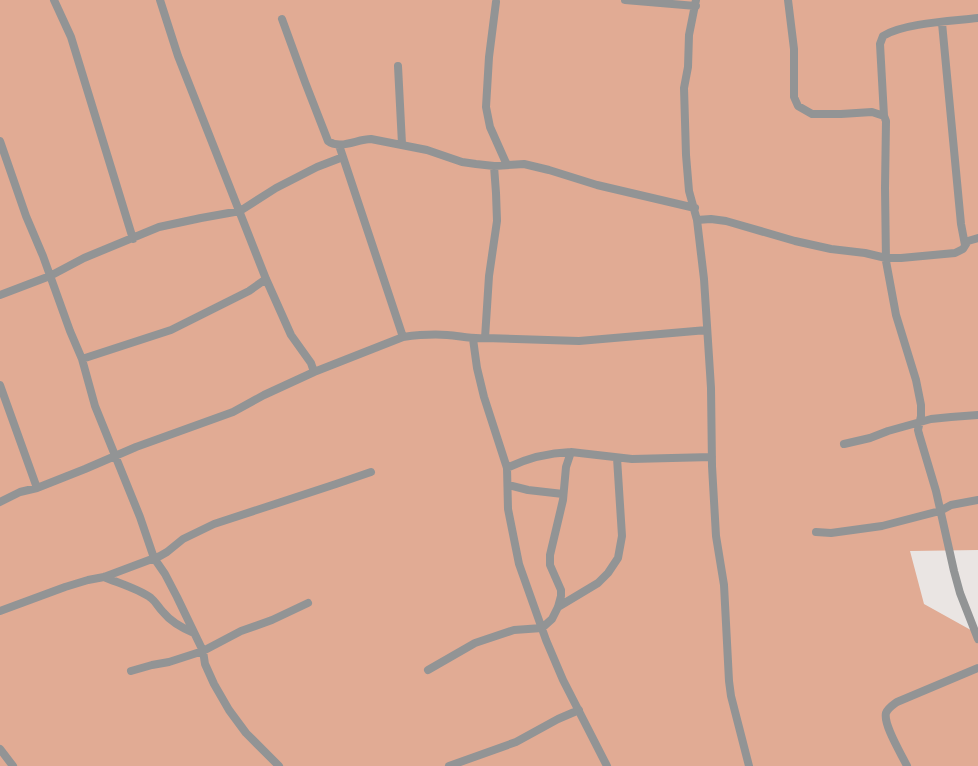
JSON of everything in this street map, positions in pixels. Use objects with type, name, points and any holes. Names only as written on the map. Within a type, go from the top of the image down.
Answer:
[{"type":"street","points":[[54,0],[71,37],[133,239]]},
{"type":"street","points":[[160,0],[178,56],[266,279],[291,335],[311,363],[314,372]]},
{"type":"street","points":[[625,0],[696,3],[689,35],[684,103],[688,184],[697,220],[707,330],[711,388],[712,457],[716,536],[724,585],[731,696],[749,766]]},
{"type":"street","points":[[788,0],[794,50],[794,97],[798,106],[812,114],[872,112],[884,116]]},
{"type":"street","points":[[496,2],[489,57],[486,107],[490,127],[508,164]]},
{"type":"street","points":[[978,18],[910,27],[888,32],[883,36],[880,44],[884,116],[886,121],[886,258],[896,315],[922,405],[918,430],[936,491],[960,593],[978,639]]},
{"type":"street","points":[[282,19],[304,82],[328,140],[333,144],[339,145],[365,139],[402,144],[427,150],[462,162],[494,166],[524,164],[597,185],[694,208]]},
{"type":"street","points":[[942,23],[961,224],[965,245]]},
{"type":"street","points":[[398,66],[402,144]]},
{"type":"street","points":[[0,141],[26,216],[43,256],[82,359],[95,406],[140,517],[154,558],[165,574],[203,651],[205,664],[228,710],[246,733],[279,766]]},
{"type":"street","points":[[339,145],[404,337]]},
{"type":"street","points":[[0,295],[50,276],[84,258],[159,228],[240,211],[276,188],[317,167],[343,157]]},
{"type":"street","points":[[485,338],[489,276],[496,221],[494,166]]},
{"type":"street","points":[[697,220],[711,219],[726,221],[795,241],[830,249],[865,253],[886,258],[955,253],[964,249],[965,245],[970,240],[978,238]]},
{"type":"street","points":[[82,359],[171,330],[249,291],[266,279]]},
{"type":"street","points":[[0,502],[20,492],[37,488],[116,456],[233,412],[264,395],[314,372],[404,337],[419,334],[449,335],[473,339],[485,338],[579,341],[707,330]]},
{"type":"street","points":[[473,339],[477,368],[484,397],[507,468],[508,509],[519,564],[542,628],[564,680],[606,766]]},
{"type":"street","points":[[0,385],[37,488]]},
{"type":"street","points":[[844,444],[936,419],[978,415]]},
{"type":"street","points":[[507,468],[520,461],[538,456],[571,452],[632,459],[712,457]]},
{"type":"street","points":[[428,670],[475,643],[514,630],[542,628],[552,619],[558,607],[561,590],[549,560],[563,494],[566,467],[571,452]]},
{"type":"street","points":[[558,607],[598,583],[608,573],[618,558],[622,536],[617,458]]},
{"type":"street","points":[[0,611],[65,587],[104,577],[154,558],[167,552],[183,539],[214,524],[371,472]]},
{"type":"street","points":[[508,485],[528,490],[563,494]]},
{"type":"street","points":[[816,532],[831,532],[882,526],[940,511],[951,505],[978,500]]},
{"type":"street","points":[[104,577],[149,596],[166,617],[184,629],[194,633]]},
{"type":"street","points":[[131,671],[169,662],[203,651],[240,631],[272,620],[308,603]]},
{"type":"street","points":[[907,766],[888,727],[886,713],[890,707],[897,702],[978,668]]},
{"type":"street","points":[[449,766],[516,742],[558,719],[579,710]]},
{"type":"street","points":[[0,749],[13,766]]},
{"type":"shaded area","points":[[0,0],[978,0],[978,550],[910,551],[924,604],[978,634],[978,766],[0,766]]}]
